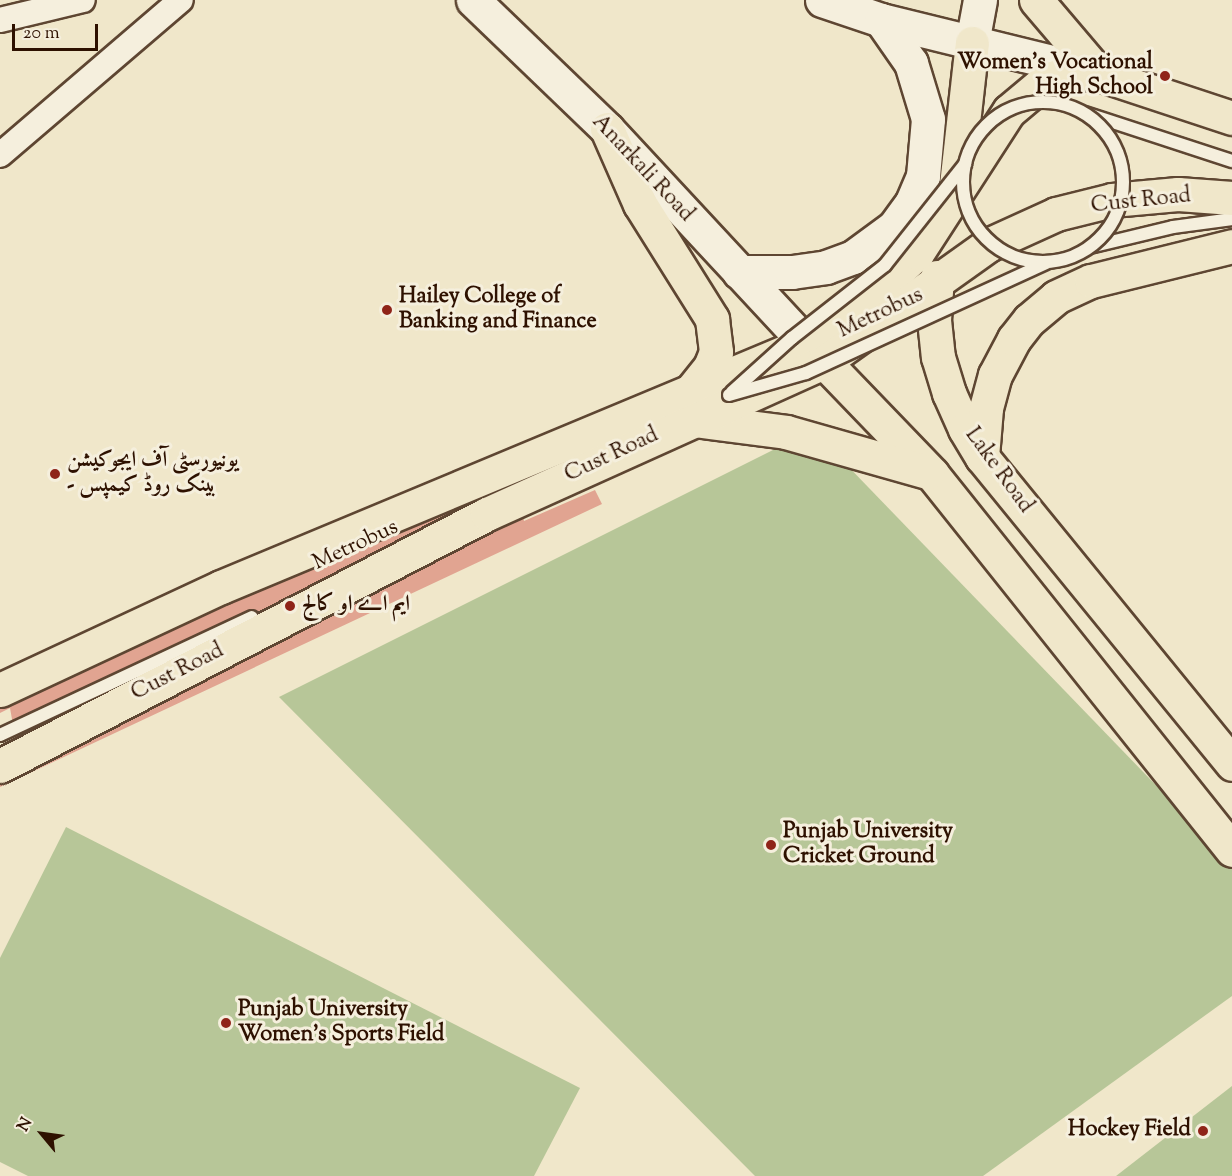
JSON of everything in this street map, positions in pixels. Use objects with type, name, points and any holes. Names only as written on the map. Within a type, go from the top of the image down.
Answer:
[{"type":"main road","points":[[1036,0],[1099,74]]},
{"type":"main road","name":"Lake Road","points":[[972,43],[952,203],[936,280],[934,320],[938,357],[949,393],[982,457],[1232,764]]},
{"type":"main road","name":"Cust Road","points":[[815,352],[849,315],[892,280],[917,254],[952,203],[990,138],[1027,92],[1067,73],[1099,74],[1232,118]]},
{"type":"main road","points":[[607,129],[640,204],[712,320],[716,352],[692,404],[932,474]]},
{"type":"main road","name":"Cust Road","points":[[0,690],[221,587],[692,404],[815,352],[936,280],[988,245],[1056,214],[1112,200],[1167,195],[1232,198]]},
{"type":"main road","points":[[982,457],[987,408],[995,375],[1014,339],[1029,320],[1056,297],[1091,281],[1232,246]]},
{"type":"main road","points":[[815,352],[932,474],[1232,850]]},
{"type":"main road","name":"Cust Road","points":[[0,765],[488,514],[692,404]]},
{"type":"street","points":[[0,20],[83,0]]},
{"type":"street","points":[[0,155],[181,0]]},
{"type":"street","name":"Anarkali Road","points":[[473,0],[607,129],[815,352]]},
{"type":"street","points":[[822,0],[881,20],[1099,74]]},
{"type":"street","points":[[972,43],[980,0]]},
{"type":"street","points":[[739,272],[792,272],[826,267],[854,257],[894,227],[912,202],[923,176],[928,119],[911,63],[881,20]]},
{"type":"lane","name":"Metrobus","points":[[729,395],[792,338],[885,265],[965,163],[975,140],[991,121],[1013,107],[1037,101],[1062,104],[1232,161]]},
{"type":"lane","name":"Metrobus","points":[[1085,113],[1105,130],[1118,153],[1124,179],[1117,213],[1109,228],[1090,247]]},
{"type":"lane","name":"Metrobus","points":[[965,163],[965,196],[981,234],[1000,250],[1023,260],[1047,262],[1070,258],[1090,247],[1173,227],[1232,219]]},
{"type":"lane","name":"Metrobus","points":[[290,600],[729,395],[806,373],[1047,262]]},
{"type":"lane","points":[[0,735],[268,610]]},
{"type":"green space","points":[[813,430],[1232,864],[1232,996],[983,1176],[755,1176],[279,697]]},
{"type":"green space","name":"Punjab University Women's Sports Field","points":[[66,827],[580,1088],[534,1176],[28,1176],[0,1162],[0,958]]},
{"type":"green space","name":"Hockey Field","points":[[1232,1086],[1232,1176],[1116,1176]]},
{"type":"building","name":"ایم اے او کالج","points":[[504,478],[518,495],[524,521],[595,490],[602,504],[0,787],[0,771],[30,756],[15,736],[10,708],[0,713],[0,697]]},
{"type":"place","name":"Women's Vocational High School","points":[[1165,76]]},
{"type":"place","name":"Hailey College of Banking and Finance","points":[[387,310]]},
{"type":"place","name":"یونیورسٹی آف ایجوکیشن - بینک روڈ کیمپس","points":[[55,474]]},
{"type":"place","name":"ایم اے او کالج","points":[[290,606]]},
{"type":"place","name":"Punjab University Cricket Ground","points":[[771,845]]},
{"type":"place","name":"Punjab University Women's Sports Field","points":[[226,1023]]},
{"type":"place","name":"Hockey Field","points":[[1203,1131]]}]
